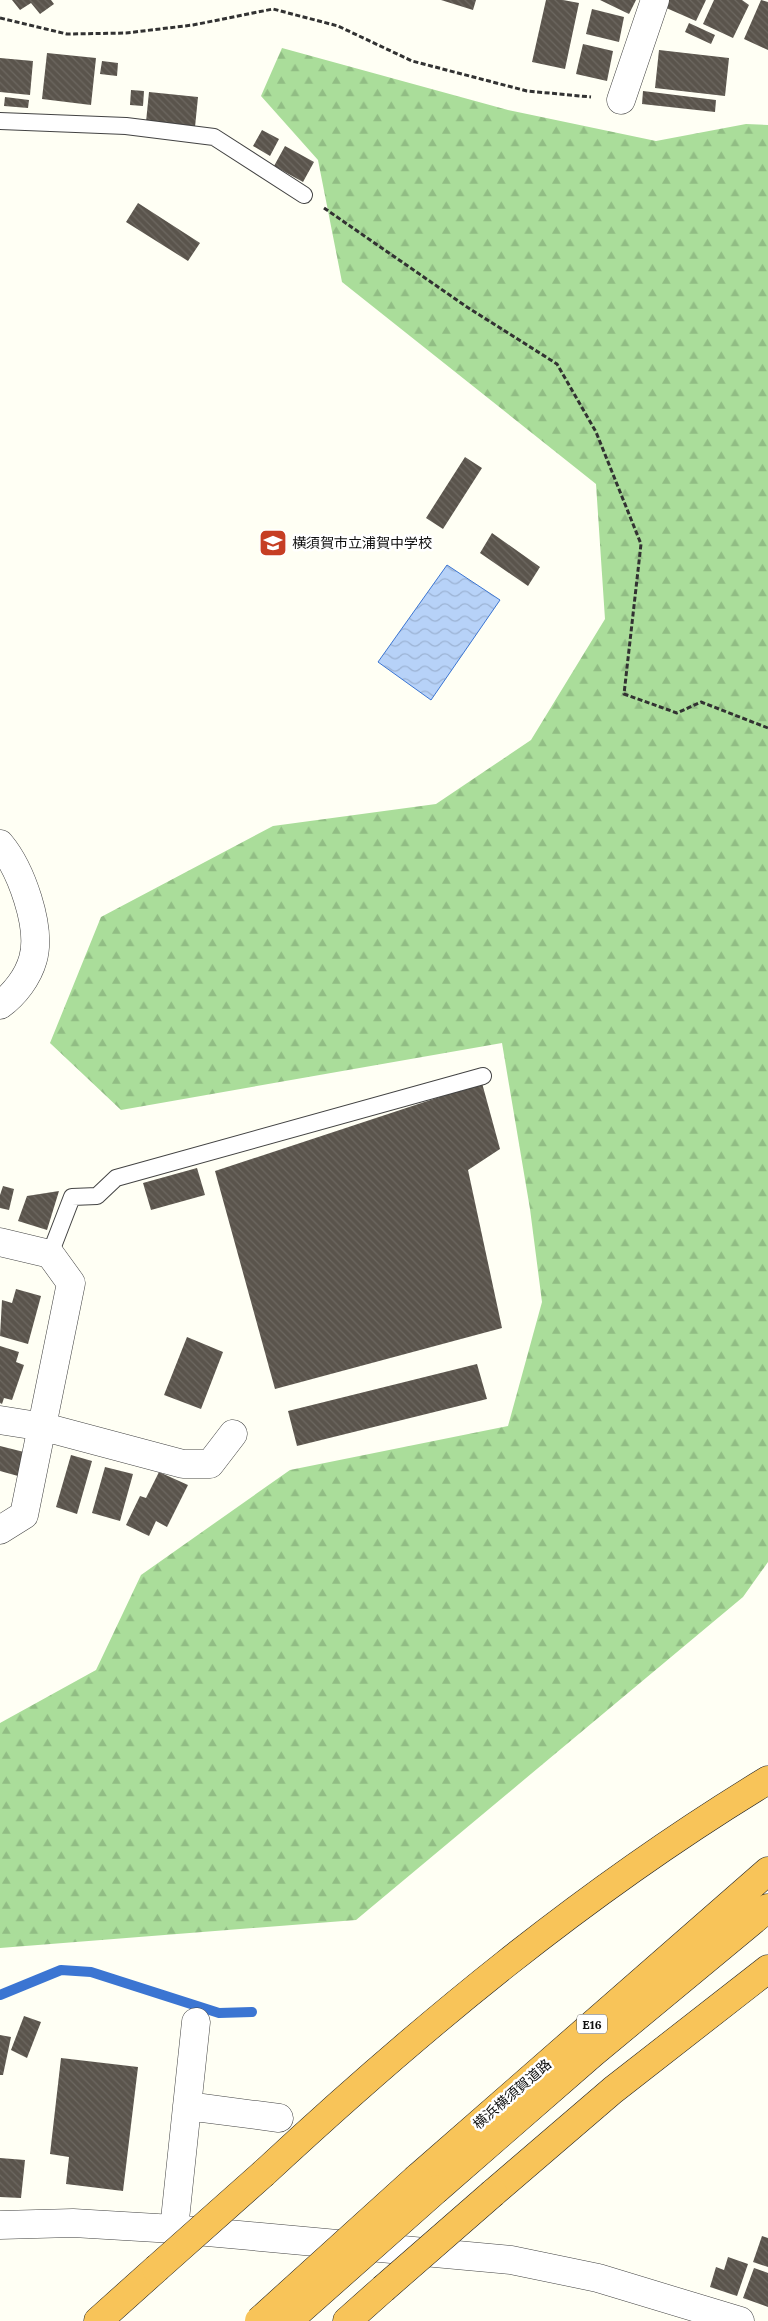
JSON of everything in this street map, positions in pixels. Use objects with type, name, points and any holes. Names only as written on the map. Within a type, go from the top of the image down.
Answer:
[{"type":"highway","points":[[98,2321],[389,2060],[545,1933],[616,1881],[768,1780]]},
{"type":"highway","name":"横浜横須賀道路","points":[[288,2321],[427,2183],[768,1871]]},
{"type":"highway","name":"横浜横須賀道路","points":[[259,2321],[427,2183],[593,2053],[768,1908]]},
{"type":"highway","points":[[347,2321],[613,2090],[768,1969]]},
{"type":"street","points":[[621,100],[655,0]]},
{"type":"street","points":[[0,844],[22,879],[28,896],[34,948],[33,959],[25,978],[10,998],[0,1005]]},
{"type":"street","points":[[0,1242],[50,1254],[71,1283],[44,1427],[24,1515],[0,1530]]},
{"type":"street","points":[[0,1420],[44,1427],[183,1464],[210,1464],[232,1434]]},
{"type":"street","points":[[174,2229],[196,2022]]},
{"type":"street","points":[[187,2106],[279,2118]]},
{"type":"street","points":[[0,2226],[72,2223],[174,2229],[511,2260],[598,2278],[740,2321]]},
{"type":"lane","points":[[0,121],[126,126],[214,137],[304,195]]},
{"type":"lane","points":[[50,1254],[72,1197],[97,1196],[116,1178],[483,1076]]},
{"type":"path","points":[[0,18],[68,34],[126,33],[193,25],[273,9],[338,26],[412,61],[527,91],[621,100]]},
{"type":"path","points":[[304,195],[467,307],[557,364],[596,432],[641,544],[624,694],[677,713],[701,702],[768,728]]},
{"type":"green space","points":[[282,48],[508,110],[656,141],[746,124],[768,125],[768,1562],[743,1597],[356,1920],[0,1948],[0,1723],[96,1670],[141,1575],[290,1470],[508,1426],[542,1302],[530,1209],[502,1043],[121,1110],[50,1043],[101,917],[273,826],[436,804],[531,740],[605,619],[596,484],[342,282],[318,160],[261,96]]},
{"type":"water","points":[[447,565],[500,600],[431,700],[378,662]]},
{"type":"building","points":[[12,0],[51,0],[54,4],[40,14],[31,3],[20,10]]},
{"type":"building","points":[[441,0],[476,0],[473,10]]},
{"type":"building","points":[[546,0],[563,0],[579,3],[565,69],[532,62]]},
{"type":"building","points":[[600,0],[636,0],[629,14]]},
{"type":"building","points":[[667,0],[706,0],[696,21],[664,7]]},
{"type":"building","points":[[714,0],[742,0],[749,5],[733,38],[703,24]]},
{"type":"building","points":[[761,0],[768,2],[768,50],[744,39]]},
{"type":"building","points":[[592,9],[624,17],[619,42],[586,34]]},
{"type":"building","points":[[689,23],[715,35],[711,44],[685,32]]},
{"type":"building","points":[[583,44],[613,51],[607,81],[576,74]]},
{"type":"building","points":[[659,50],[729,58],[725,96],[655,88]]},
{"type":"building","points":[[47,53],[96,58],[91,105],[42,99]]},
{"type":"building","points":[[0,58],[33,61],[30,95],[0,92]]},
{"type":"building","points":[[102,61],[118,63],[117,76],[100,74]]},
{"type":"building","points":[[131,90],[144,91],[143,106],[130,105]]},
{"type":"building","points":[[643,91],[716,100],[715,112],[642,104]]},
{"type":"building","points":[[149,92],[198,97],[195,127],[146,122]]},
{"type":"building","points":[[5,97],[29,100],[28,108],[4,106]]},
{"type":"building","points":[[262,130],[279,139],[270,156],[253,146]]},
{"type":"building","points":[[285,146],[314,162],[303,182],[274,166]]},
{"type":"building","points":[[138,203],[200,243],[188,261],[126,222]]},
{"type":"building","points":[[465,457],[482,468],[443,529],[426,518]]},
{"type":"building","points":[[492,533],[540,567],[528,586],[480,553]]},
{"type":"building","points":[[482,1083],[500,1149],[468,1170],[502,1328],[275,1389],[215,1171]]},
{"type":"building","points":[[197,1168],[205,1195],[151,1210],[143,1183]]},
{"type":"building","points":[[3,1186],[14,1189],[9,1210],[0,1208],[0,1195]]},
{"type":"building","points":[[59,1191],[47,1230],[18,1221],[27,1196]]},
{"type":"building","points":[[16,1289],[41,1296],[28,1344],[0,1336],[2,1300],[12,1303]]},
{"type":"building","points":[[187,1337],[223,1352],[201,1409],[164,1395]]},
{"type":"building","points":[[0,1346],[19,1352],[16,1362],[24,1365],[12,1400],[4,1398],[2,1404],[0,1403]]},
{"type":"building","points":[[477,1364],[487,1399],[297,1446],[288,1411]]},
{"type":"building","points":[[0,1446],[24,1452],[18,1476],[0,1471]]},
{"type":"building","points":[[71,1455],[92,1461],[77,1514],[56,1507]]},
{"type":"building","points":[[105,1467],[133,1474],[120,1521],[92,1513]]},
{"type":"building","points":[[159,1472],[188,1485],[167,1527],[156,1521],[149,1536],[126,1525],[140,1496],[146,1498]]},
{"type":"building","points":[[24,2016],[41,2022],[27,2058],[11,2050]]},
{"type":"building","points":[[0,2035],[11,2037],[3,2075],[0,2075]]},
{"type":"building","points":[[61,2058],[138,2067],[123,2191],[66,2184],[69,2157],[50,2154]]},
{"type":"building","points":[[0,2158],[25,2160],[21,2198],[0,2197]]},
{"type":"building","points":[[762,2236],[768,2238],[768,2267],[753,2262]]},
{"type":"building","points":[[728,2257],[748,2264],[737,2296],[710,2287],[716,2267],[724,2270]]},
{"type":"building","points":[[754,2268],[768,2273],[768,2307],[743,2298]]},
{"type":"waterway","points":[[0,1995],[61,1970],[91,1972],[219,2013],[252,2012]]},
{"type":"place","name":"横須賀市立浦賀中学校","points":[[273,543]]}]
